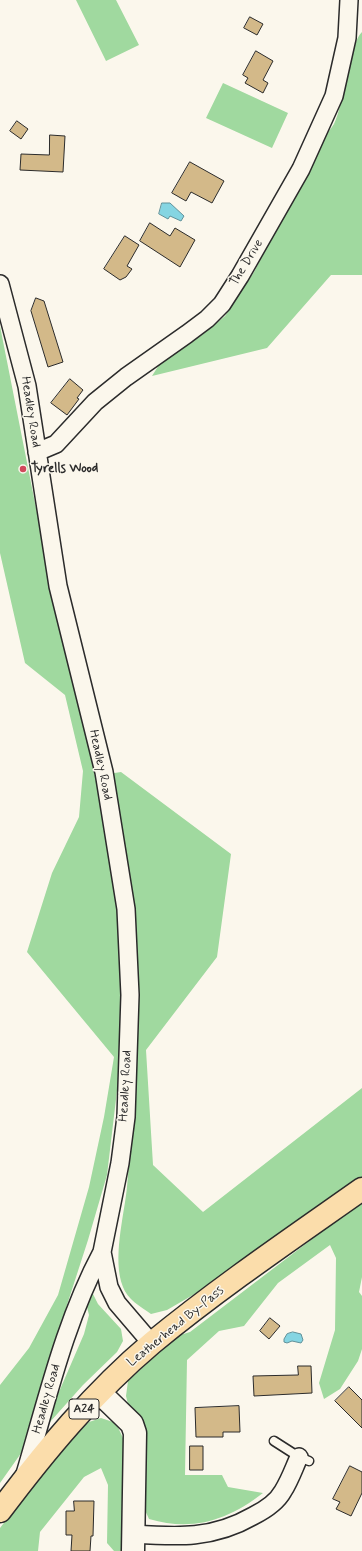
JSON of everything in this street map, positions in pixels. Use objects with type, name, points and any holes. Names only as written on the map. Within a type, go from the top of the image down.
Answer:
[{"type":"highway","name":"Leatherhead By-Pass","points":[[0,1511],[23,1480],[61,1434],[100,1392],[152,1344],[211,1298],[362,1189]]},
{"type":"street","name":"The Drive","points":[[37,452],[56,444],[95,402],[126,377],[192,330],[222,304],[240,276],[301,169],[334,96],[347,38],[349,0]]},
{"type":"street","name":"Headley Road","points":[[0,284],[27,386],[58,586],[104,772],[126,909],[130,995],[126,1117],[120,1162],[102,1252],[90,1274],[58,1361],[23,1480]]},
{"type":"street","name":"Headley Road","points":[[102,1252],[109,1287],[117,1304],[152,1344]]},
{"type":"street","points":[[100,1392],[132,1424],[135,1433],[133,1542],[196,1536],[226,1529],[249,1519],[273,1504],[304,1459]]},
{"type":"lane","points":[[274,1441],[304,1459]]},
{"type":"green space","points":[[76,0],[116,0],[139,45],[106,61]]},
{"type":"green space","points":[[362,32],[362,275],[331,275],[267,348],[152,376],[162,360],[202,335],[225,316],[254,272],[323,139],[334,124],[338,115],[354,48]]},
{"type":"green space","points":[[223,83],[288,113],[272,148],[206,118]]},
{"type":"green space","points":[[0,326],[52,589],[95,776],[121,772],[231,854],[217,957],[146,1050],[153,1165],[203,1212],[362,1088],[362,1178],[205,1288],[167,1310],[151,1314],[128,1295],[123,1287],[120,1276],[119,1251],[127,1187],[136,1057],[121,1057],[107,1175],[66,1308],[29,1442],[0,1483],[0,1385],[29,1348],[58,1295],[89,1187],[104,1117],[114,1057],[27,952],[52,873],[79,817],[83,771],[65,695],[25,663],[0,553]]},
{"type":"green space","points":[[362,1201],[362,1277],[359,1292],[362,1296],[362,1349],[358,1361],[340,1389],[324,1399],[319,1383],[335,1330],[336,1258],[330,1245],[278,1283],[244,1326],[219,1331],[187,1360],[185,1475],[222,1475],[228,1487],[263,1493],[237,1510],[223,1517],[209,1521],[195,1524],[180,1524],[165,1523],[149,1519],[140,1499],[129,1408],[126,1396],[128,1381],[177,1336],[190,1332]]},
{"type":"green space","points":[[93,1294],[98,1304],[121,1329],[123,1341],[117,1352],[83,1385],[50,1422],[49,1415],[84,1334],[89,1315],[86,1303],[88,1295]]},
{"type":"green space","points":[[101,1418],[116,1423],[129,1451],[127,1551],[114,1551],[107,1543],[108,1485],[101,1468],[84,1477],[40,1532],[38,1551],[0,1551],[0,1528],[63,1445],[89,1422]]},
{"type":"water","points":[[162,203],[170,203],[184,216],[181,221],[170,216],[168,219],[159,214]]},
{"type":"water","points":[[293,1332],[301,1334],[303,1340],[301,1343],[292,1341],[287,1343],[284,1342],[287,1334]]},
{"type":"building","points":[[250,17],[263,24],[257,35],[244,28]]},
{"type":"building","points":[[256,51],[273,61],[263,80],[268,83],[263,93],[245,83],[248,78],[243,75]]},
{"type":"building","points":[[17,121],[28,129],[21,139],[10,131]]},
{"type":"building","points":[[50,135],[65,136],[63,172],[20,170],[21,154],[49,155]]},
{"type":"building","points":[[190,162],[224,181],[212,203],[191,192],[186,201],[172,193]]},
{"type":"building","points":[[150,223],[170,236],[175,228],[195,240],[180,267],[140,241]]},
{"type":"building","points":[[125,236],[139,245],[127,266],[132,269],[126,277],[120,280],[104,269]]},
{"type":"building","points":[[36,298],[44,301],[63,362],[48,367],[31,311]]},
{"type":"building","points":[[70,379],[83,390],[77,398],[79,399],[67,415],[51,403]]},
{"type":"building","points":[[270,1318],[280,1326],[269,1339],[260,1331]]},
{"type":"building","points":[[298,1366],[311,1366],[312,1393],[254,1396],[253,1376],[298,1375]]},
{"type":"building","points":[[349,1387],[362,1400],[362,1428],[335,1401]]},
{"type":"building","points":[[239,1406],[240,1432],[223,1432],[223,1437],[196,1437],[195,1408]]},
{"type":"building","points":[[190,1446],[203,1446],[203,1470],[190,1470]]},
{"type":"building","points":[[350,1466],[362,1472],[362,1493],[351,1516],[336,1509],[340,1502],[333,1499]]},
{"type":"building","points":[[74,1501],[94,1501],[93,1536],[91,1536],[90,1551],[71,1551],[72,1535],[66,1535],[66,1511],[74,1511]]},
{"type":"place","name":"Tyrells Wood","points":[[23,469]]}]
